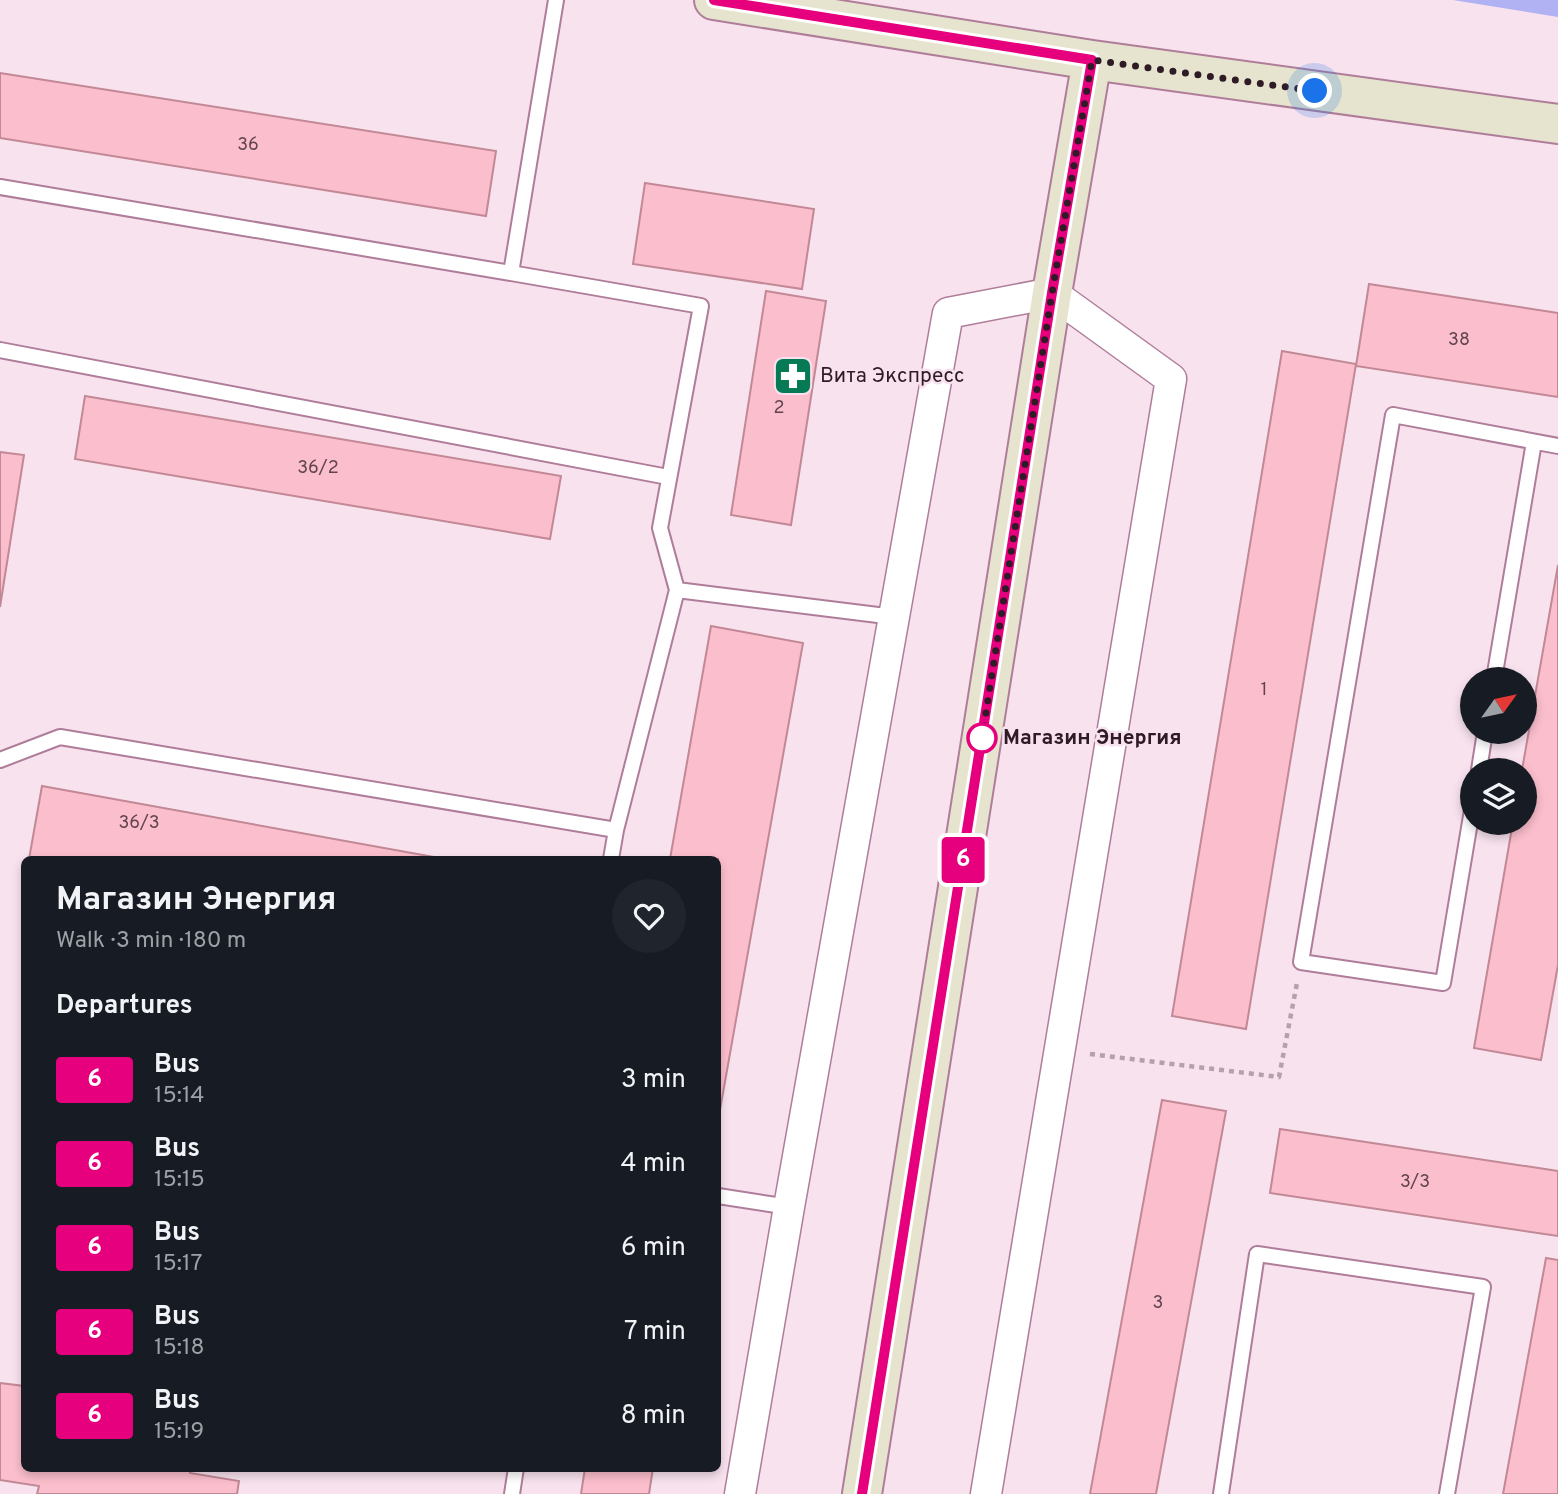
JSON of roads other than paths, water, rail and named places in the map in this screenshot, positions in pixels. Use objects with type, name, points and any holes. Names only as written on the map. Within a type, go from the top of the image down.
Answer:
[{"type":"main road","points":[[714,0],[1092,60],[1558,124]]},
{"type":"main road","points":[[862,1494],[1052,293],[1092,60]]},
{"type":"street","points":[[740,1494],[948,313],[1052,293],[1171,379],[986,1494]]},
{"type":"lane","points":[[510,273],[556,0]]},
{"type":"lane","points":[[0,187],[701,306],[660,528],[677,590],[612,856]]},
{"type":"lane","points":[[0,350],[668,477]]},
{"type":"lane","points":[[1468,835],[1443,983],[1301,962],[1393,415],[1558,446]]},
{"type":"lane","points":[[1496,667],[1534,442]]},
{"type":"lane","points":[[677,590],[894,617]]},
{"type":"lane","points":[[0,760],[60,737],[616,830]]},
{"type":"lane","points":[[721,1196],[789,1207]]},
{"type":"lane","points":[[1221,1494],[1257,1254],[1483,1287],[1447,1494]]},
{"type":"lane","points":[[512,1494],[515,1472]]},
{"type":"place","name":"Вита Экспресс","points":[[793,376]]},
{"type":"place","name":"Магазин Энергия","points":[[982,738]]}]
